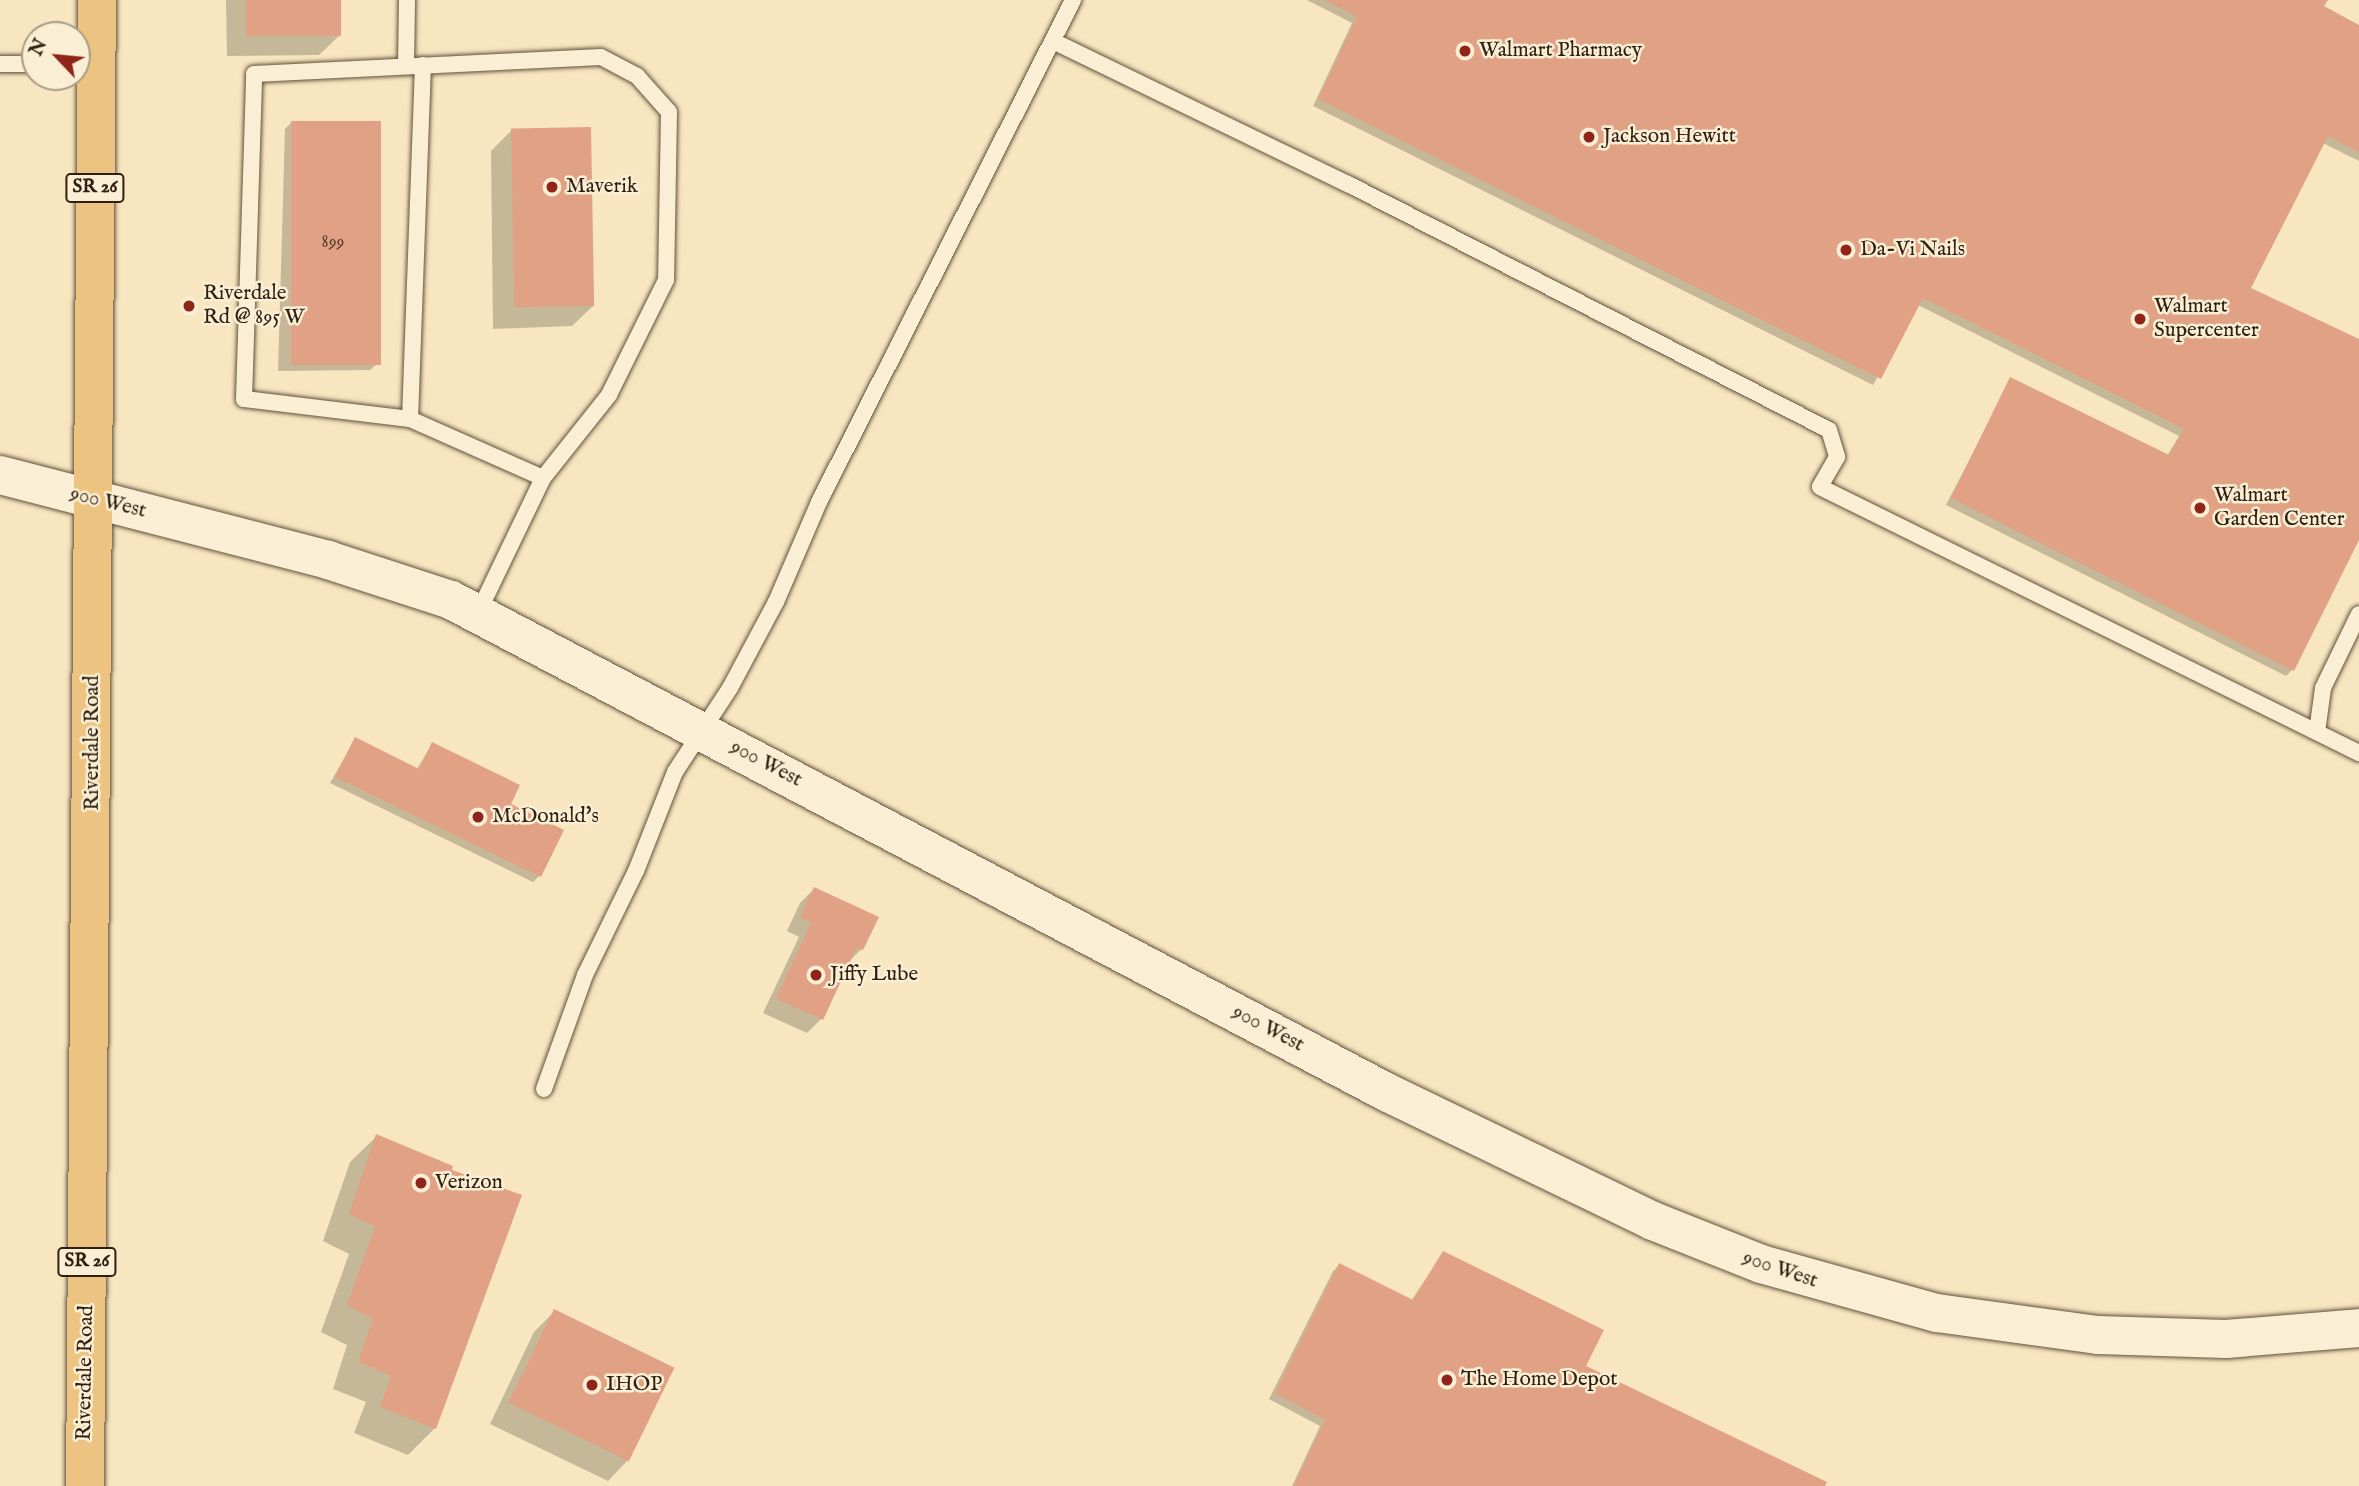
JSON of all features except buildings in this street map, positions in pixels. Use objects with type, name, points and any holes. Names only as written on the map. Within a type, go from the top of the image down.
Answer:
[{"type":"main road","name":"Riverdale Road","points":[[91,36],[96,0]]},
{"type":"main road","name":"Riverdale Road","points":[[85,1486],[94,500],[87,91]]},
{"type":"street","name":"900 West","points":[[0,475],[223,531],[399,580],[478,613],[1388,1093],[1653,1221],[1761,1264],[1937,1313],[2098,1335],[2226,1339],[2359,1328]]},
{"type":"lane","points":[[406,66],[407,0]]},
{"type":"lane","points":[[544,1089],[584,975],[636,870],[675,772],[730,688],[776,602],[819,502],[1073,0]]},
{"type":"lane","points":[[1053,41],[1348,184],[1829,430],[1837,457],[1821,487],[2359,753]]},
{"type":"lane","points":[[478,613],[543,478],[609,395],[666,280],[670,112],[637,76],[601,57],[254,74],[244,399],[410,419],[543,478]]},
{"type":"lane","points":[[0,64],[21,64]]},
{"type":"lane","points":[[410,419],[423,65]]},
{"type":"lane","points":[[2317,732],[2323,688],[2359,614]]},
{"type":"place","name":"Walmart Pharmacy","points":[[1465,51]]},
{"type":"place","name":"Jackson Hewitt","points":[[1589,137]]},
{"type":"place","name":"Maverik","points":[[552,187]]},
{"type":"place","name":"Da-Vi Nails","points":[[1846,250]]},
{"type":"place","name":"Riverdale Rd @ 895 W","points":[[189,306]]},
{"type":"place","name":"Walmart Supercenter","points":[[2140,319]]},
{"type":"place","name":"Walmart Garden Center","points":[[2200,508]]},
{"type":"place","name":"McDonald's","points":[[478,817]]},
{"type":"place","name":"Jiffy Lube","points":[[816,975]]},
{"type":"place","name":"Verizon","points":[[421,1183]]},
{"type":"place","name":"The Home Depot","points":[[1447,1380]]},
{"type":"place","name":"IHOP","points":[[592,1385]]}]
